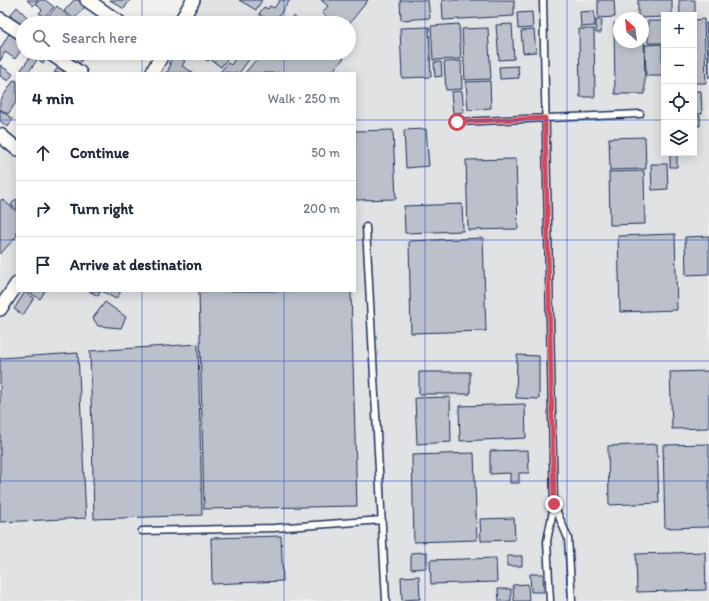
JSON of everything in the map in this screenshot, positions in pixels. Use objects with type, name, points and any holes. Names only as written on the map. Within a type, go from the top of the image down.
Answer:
[{"type":"street","points":[[88,0],[110,16]]},
{"type":"street","points":[[184,16],[193,0]]},
{"type":"street","points":[[0,19],[16,29]]},
{"type":"street","points":[[60,60],[78,72]]},
{"type":"street","points":[[152,72],[158,60]]},
{"type":"street","points":[[0,135],[16,148]]},
{"type":"street","points":[[0,308],[16,285]]},
{"type":"lane","points":[[542,0],[554,504],[547,541],[550,601]]},
{"type":"lane","points":[[457,122],[640,114]]},
{"type":"lane","points":[[366,227],[386,601]]},
{"type":"lane","points":[[554,504],[568,538],[572,601]]},
{"type":"lane","points":[[142,531],[274,528],[382,520]]},
{"type":"shaded area","points":[[192,0],[709,0],[709,601],[0,601],[0,305],[16,292],[356,292],[356,72],[147,72],[154,60],[356,60],[356,16],[182,16]]},
{"type":"shaded area","points":[[0,144],[16,158],[16,278],[0,302]]},
{"type":"building","points":[[27,0],[38,0],[33,6]]},
{"type":"building","points":[[40,0],[45,0],[54,7],[45,16],[43,16],[39,13],[42,10],[36,4]]},
{"type":"building","points":[[74,0],[81,0],[87,5],[77,16],[70,16],[64,11]]},
{"type":"building","points":[[110,0],[130,0],[124,9]]},
{"type":"building","points":[[239,0],[262,0],[256,10]]},
{"type":"building","points":[[280,0],[290,0],[279,16],[262,16],[259,14],[264,7],[268,9],[270,6],[274,8]]},
{"type":"building","points":[[321,0],[368,0],[355,16],[326,16],[322,13],[328,6]]},
{"type":"building","points":[[400,0],[428,0],[430,18],[401,20]]},
{"type":"building","points":[[442,0],[514,0],[514,16],[443,20]]},
{"type":"building","points":[[598,0],[614,0],[615,12],[613,12],[613,17],[598,18]]},
{"type":"building","points":[[638,0],[672,0],[672,12],[661,12],[661,17],[649,18],[649,12],[638,12]]},
{"type":"building","points":[[679,0],[695,0],[695,12],[680,12]]},
{"type":"building","points":[[57,6],[68,16],[48,16]]},
{"type":"building","points":[[17,7],[26,16],[16,16],[16,20],[10,15]]},
{"type":"building","points":[[594,11],[595,26],[581,27],[580,12]]},
{"type":"building","points":[[532,12],[533,28],[518,29],[517,13]]},
{"type":"building","points":[[704,19],[706,83],[697,83],[697,20]]},
{"type":"building","points":[[596,20],[602,20],[601,33],[596,33]]},
{"type":"building","points":[[649,21],[661,21],[661,43],[649,43]]},
{"type":"building","points":[[706,23],[709,23],[709,78]]},
{"type":"building","points":[[459,24],[461,59],[433,60],[431,26]]},
{"type":"building","points":[[512,24],[514,59],[499,60],[496,25]]},
{"type":"building","points":[[429,27],[431,77],[402,78],[400,28]]},
{"type":"building","points":[[488,28],[491,79],[465,80],[462,29]]},
{"type":"building","points":[[579,29],[594,29],[595,97],[580,97]]},
{"type":"building","points":[[534,30],[536,52],[523,53],[521,31]]},
{"type":"building","points":[[10,32],[16,36],[15,59],[5,52],[0,61],[0,49]]},
{"type":"building","points":[[661,44],[661,76],[646,76],[645,48],[649,48],[649,45]]},
{"type":"building","points":[[614,48],[644,48],[645,94],[615,94]]},
{"type":"building","points":[[28,60],[37,60],[29,72],[24,72],[21,70]]},
{"type":"building","points":[[74,60],[82,60],[79,64]]},
{"type":"building","points":[[171,60],[183,60],[185,61],[182,66],[192,72],[167,72],[171,64],[169,63]]},
{"type":"building","points":[[211,60],[226,60],[221,67]]},
{"type":"building","points":[[234,60],[249,60],[240,72],[220,72],[228,63],[231,65]]},
{"type":"building","points":[[256,60],[342,60],[332,72],[246,72]]},
{"type":"building","points":[[461,61],[462,89],[446,90],[444,62]]},
{"type":"building","points":[[434,62],[441,62],[442,76],[435,77]]},
{"type":"building","points":[[60,64],[72,72],[55,72]]},
{"type":"building","points":[[0,65],[13,74],[8,81],[0,76]]},
{"type":"building","points":[[518,66],[519,78],[500,79],[499,67]]},
{"type":"building","points":[[14,80],[16,81],[16,102],[8,114],[0,109],[0,101]]},
{"type":"building","points":[[490,81],[491,108],[468,110],[466,82]]},
{"type":"building","points":[[462,91],[464,112],[453,113],[451,92]]},
{"type":"building","points":[[697,91],[701,91],[702,114],[697,114]]},
{"type":"building","points":[[0,110],[13,119],[8,127],[0,121]]},
{"type":"building","points":[[697,116],[700,116],[700,126],[697,126]]},
{"type":"building","points":[[426,129],[429,166],[406,168],[404,130]]},
{"type":"building","points":[[393,130],[396,199],[356,200],[356,131]]},
{"type":"building","points":[[645,137],[646,169],[610,170],[609,138]]},
{"type":"building","points":[[670,156],[677,156],[677,167],[670,167]]},
{"type":"building","points":[[516,159],[518,229],[468,230],[466,160]]},
{"type":"building","points":[[651,164],[667,164],[668,189],[652,190]]},
{"type":"building","points":[[644,171],[645,224],[610,225],[609,172]]},
{"type":"building","points":[[2,199],[16,211],[16,237],[0,254],[0,201]]},
{"type":"building","points":[[16,199],[16,209],[11,205]]},
{"type":"building","points":[[462,204],[463,231],[405,233],[404,206]]},
{"type":"building","points":[[675,234],[677,310],[620,312],[618,236]]},
{"type":"building","points":[[709,236],[709,274],[686,275],[685,237]]},
{"type":"building","points":[[483,238],[486,331],[411,333],[409,241]]},
{"type":"building","points":[[25,292],[34,298],[23,315],[14,309]]},
{"type":"building","points":[[29,292],[44,292],[40,299]]},
{"type":"building","points":[[91,292],[100,292],[98,296]]},
{"type":"building","points":[[104,292],[120,292],[116,299]]},
{"type":"building","points":[[199,292],[351,292],[357,506],[204,509]]},
{"type":"building","points":[[105,302],[126,317],[121,328],[98,326],[93,318]]},
{"type":"building","points":[[198,344],[202,515],[94,519],[90,351]]},
{"type":"building","points":[[78,353],[86,518],[0,522],[0,359]]},
{"type":"building","points":[[517,355],[539,356],[539,399],[516,398]]},
{"type":"building","points":[[709,371],[709,428],[672,429],[670,372]]},
{"type":"building","points":[[419,372],[470,372],[470,394],[419,394]]},
{"type":"building","points":[[450,397],[451,442],[417,444],[415,398]]},
{"type":"building","points":[[525,404],[526,438],[460,441],[459,406]]},
{"type":"building","points":[[657,444],[659,503],[609,505],[608,446]]},
{"type":"building","points":[[709,444],[709,527],[665,528],[663,445]]},
{"type":"building","points":[[528,450],[529,473],[519,473],[519,483],[510,483],[510,473],[490,474],[490,451]]},
{"type":"building","points":[[474,453],[477,540],[414,542],[412,455]]},
{"type":"building","points":[[514,518],[515,540],[481,541],[480,519]]},
{"type":"building","points":[[281,536],[283,581],[212,584],[211,538]]},
{"type":"building","points":[[427,552],[427,568],[411,569],[411,553]]},
{"type":"building","points":[[705,552],[706,590],[637,592],[636,554]]},
{"type":"building","points":[[507,556],[522,556],[522,566],[507,566]]},
{"type":"building","points":[[496,558],[497,582],[431,584],[430,560]]},
{"type":"building","points":[[530,574],[543,574],[544,592],[531,592]]},
{"type":"building","points":[[419,576],[420,599],[402,600],[401,577]]},
{"type":"building","points":[[528,584],[529,601],[514,601],[513,585]]},
{"type":"building","points":[[498,589],[511,589],[511,601],[499,601]]},
{"type":"route","points":[[457,122],[545,118],[554,504]]}]
